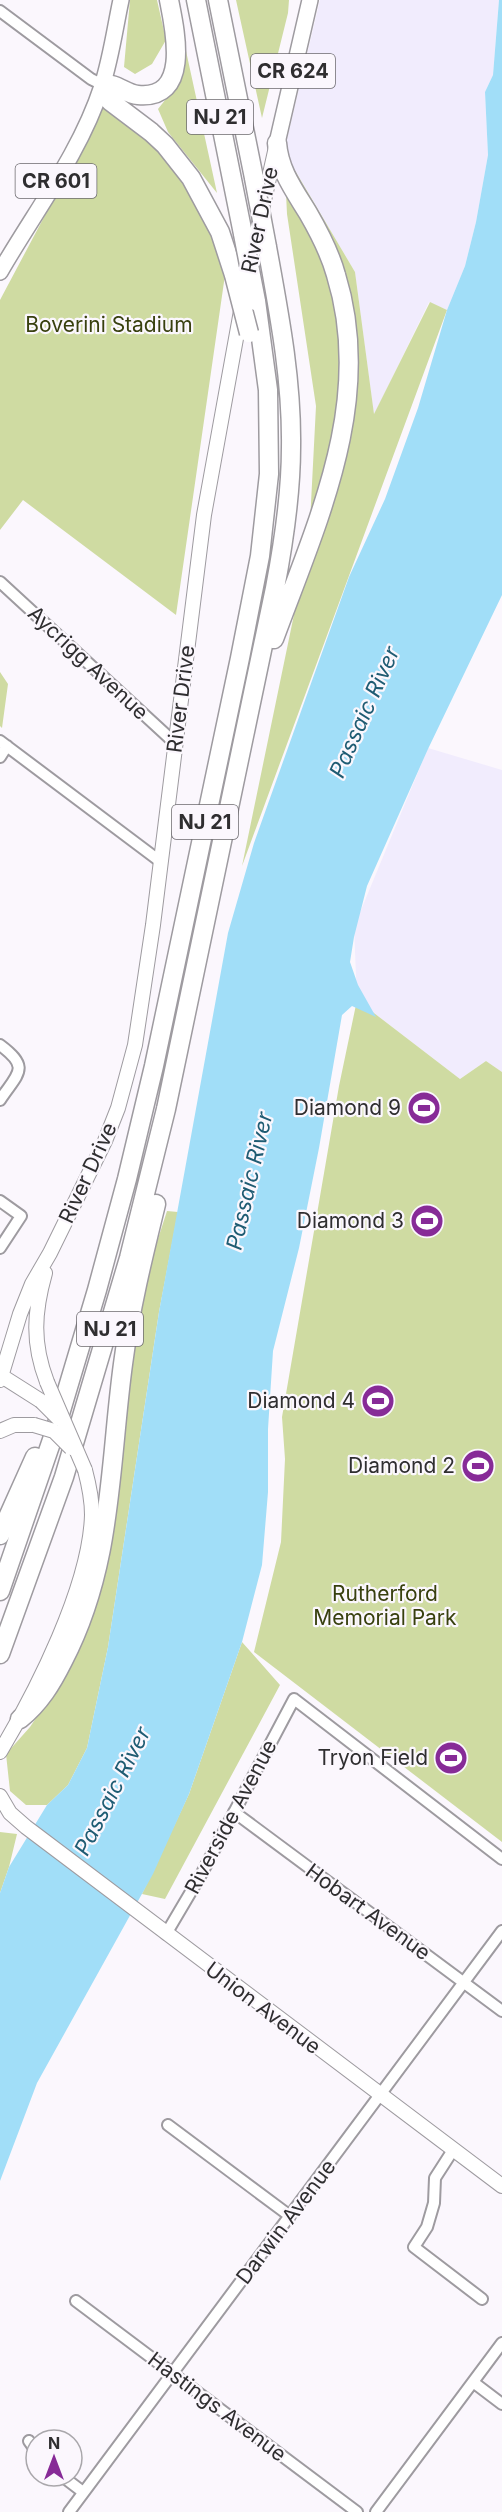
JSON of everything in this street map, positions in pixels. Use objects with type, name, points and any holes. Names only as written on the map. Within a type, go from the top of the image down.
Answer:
[{"type":"highway","points":[[169,0],[177,51],[177,61],[169,81],[155,93],[146,95],[135,95],[115,85],[103,85],[110,101],[151,132],[191,178],[215,223],[234,275],[249,333],[270,447]]},
{"type":"highway","name":"NJ 21","points":[[0,1591],[76,1362],[108,1252],[145,1105],[240,658],[264,528],[270,447],[268,390],[256,301],[196,0]]},
{"type":"highway","name":"NJ 21","points":[[0,1654],[58,1496],[111,1323],[157,1147],[282,550],[291,447],[286,360],[254,178],[218,0]]},
{"type":"highway","points":[[252,700],[336,466],[347,412],[350,375],[346,316],[336,272],[318,231],[284,173],[277,143]]},
{"type":"highway","points":[[20,1719],[43,1696],[67,1654],[83,1615],[101,1556],[108,1515],[126,1343],[169,1144],[190,997]]},
{"type":"highway","points":[[0,1535],[76,1362]]},
{"type":"main road","name":"CR 601","points":[[0,272],[68,161],[103,85],[121,0]]},
{"type":"main road","name":"River Drive","points":[[277,143],[310,0]]},
{"type":"street","points":[[0,11],[91,79],[103,85]]},
{"type":"street","name":"River Drive","points":[[0,1377],[26,1299],[105,1141],[128,1074],[142,1008],[204,513],[248,274],[277,143]]},
{"type":"street","name":"Aycrigg Avenue","points":[[0,582],[176,744]]},
{"type":"street","points":[[0,757],[4,744],[160,862]]},
{"type":"street","points":[[0,1045],[18,1059],[19,1072],[0,1100]]},
{"type":"street","points":[[0,1202],[21,1216],[0,1248]]},
{"type":"street","name":"CR 624","points":[[0,1752],[20,1719],[60,1633],[82,1570],[92,1516],[92,1501],[85,1470],[38,1357],[35,1330],[37,1304],[50,1253]]},
{"type":"street","points":[[0,1377],[41,1401],[57,1416],[69,1435]]},
{"type":"street","points":[[0,1431],[14,1425],[34,1425],[54,1431],[62,1438],[85,1470]]},
{"type":"street","name":"Riverside Avenue","points":[[166,1934],[294,1699],[502,1859]]},
{"type":"street","points":[[0,1796],[10,1813],[26,1827]]},
{"type":"street","name":"Hobart Avenue","points":[[234,1812],[502,2011]]},
{"type":"street","points":[[0,1818],[26,1827]]},
{"type":"street","name":"Union Avenue","points":[[26,1827],[138,1914],[502,2186]]},
{"type":"street","name":"Darwin Avenue","points":[[69,2512],[502,1931]]},
{"type":"street","points":[[168,2125],[290,2216]]},
{"type":"street","points":[[453,2150],[435,2178],[434,2203],[430,2219],[414,2247],[482,2299]]},
{"type":"street","name":"Hastings Avenue","points":[[76,2301],[357,2512]]},
{"type":"street","points":[[376,2512],[502,2343]]},
{"type":"street","points":[[473,2382],[502,2404]]},
{"type":"street","points":[[78,2488],[83,2492]]},
{"type":"shaded area","points":[[320,0],[499,0],[493,75],[485,92],[488,155],[476,222],[465,266],[447,310],[429,302],[374,415],[355,272],[284,152]]},
{"type":"shaded area","points":[[428,748],[502,770],[502,1072],[486,1061],[460,1079],[357,1000],[354,927]]},
{"type":"green space","points":[[130,0],[157,0],[166,40],[152,64],[135,74],[124,67]]},
{"type":"green space","points":[[236,0],[289,0],[288,13],[262,118]]},
{"type":"green space","points":[[186,51],[217,193],[168,132],[158,109],[177,85]]},
{"type":"green space","name":"Boverini Stadium","points":[[103,106],[146,132],[203,205],[225,275],[176,615],[23,500],[0,530],[0,300]]},
{"type":"green space","points":[[284,152],[355,272],[374,414],[430,302],[447,310],[242,866],[309,542],[316,406],[287,214]]},
{"type":"green space","points":[[0,672],[8,684],[2,728],[0,726]]},
{"type":"green space","name":"Rutherford Memorial Park","points":[[357,1000],[460,1079],[486,1061],[502,1072],[502,1842],[254,1652],[281,1542],[285,1459],[282,1417],[339,1086]]},
{"type":"green space","points":[[167,1211],[178,1212],[159,1312],[108,1647],[87,1748],[68,1785],[47,1805],[26,1805],[10,1791],[6,1754],[30,1727],[60,1682],[93,1614],[115,1513],[130,1372],[144,1282]]},
{"type":"green space","points":[[242,1642],[280,1685],[165,1899],[142,1894],[189,1794]]},
{"type":"green space","points":[[0,1832],[17,1834],[0,1893]]},
{"type":"water","name":"Passaic River","points":[[499,0],[502,0],[502,595],[428,749],[367,886],[354,937],[350,962],[358,985],[376,1017],[352,1006],[342,1015],[299,1248],[273,1351],[268,1429],[268,1492],[262,1565],[242,1642],[189,1794],[153,1874],[37,2083],[0,2181],[0,1893],[9,1867],[47,1805],[68,1785],[87,1748],[108,1647],[159,1312],[228,933],[254,843],[349,577],[385,499],[418,408],[447,310],[465,266],[476,222],[488,155],[485,92],[493,75]]},
{"type":"place","name":"Diamond 9","points":[[424,1108]]},
{"type":"place","name":"Diamond 3","points":[[427,1221]]},
{"type":"place","name":"Diamond 4","points":[[378,1401]]},
{"type":"place","name":"Diamond 2","points":[[478,1466]]},
{"type":"place","name":"Tryon Field","points":[[451,1758]]}]
